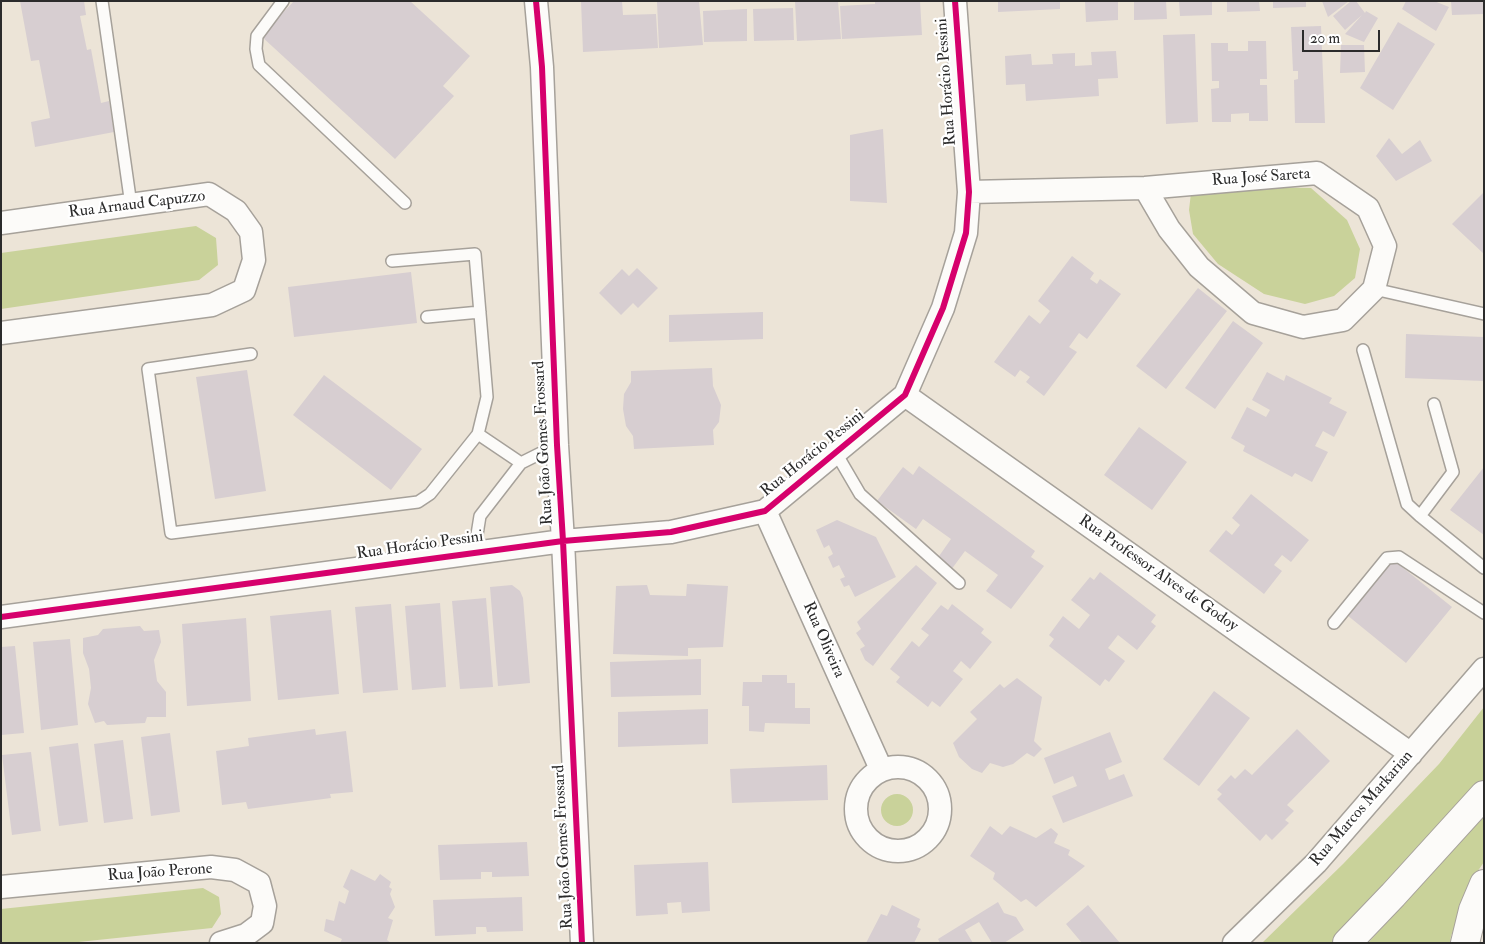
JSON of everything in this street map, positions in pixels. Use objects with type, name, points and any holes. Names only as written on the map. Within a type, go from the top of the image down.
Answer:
[{"type":"highway","points":[[1347,943],[1484,794]]},
{"type":"highway","points":[[1465,943],[1473,910],[1484,884]]},
{"type":"street","name":"Rua João Gomes Frossard","points":[[536,1],[542,67],[557,444],[582,943]]},
{"type":"street","name":"Rua Horácio Pessini","points":[[1,617],[563,541],[671,532],[764,511],[905,395],[946,298],[966,233],[969,192],[955,1]]},
{"type":"street","name":"Rua José Sareta","points":[[969,192],[1145,188],[1317,173],[1368,208],[1385,246],[1374,288],[1343,320],[1303,327],[1252,313],[1199,266],[1169,229],[1145,188]]},
{"type":"street","name":"Rua Arnaud Capuzzo","points":[[1,223],[209,194],[236,211],[251,232],[254,260],[244,290],[212,305],[1,333]]},
{"type":"street","name":"Rua Professor Alves de Godoy","points":[[905,395],[1411,754]]},
{"type":"street","name":"Rua Oliveira","points":[[764,511],[881,769]]},
{"type":"street","name":"Rua Marcos Markarian","points":[[1234,943],[1316,863],[1484,669]]},
{"type":"street","name":"Rua João Perone","points":[[1,887],[211,867],[236,870],[260,883],[265,906],[262,923],[246,935],[221,943]]},
{"type":"lane","points":[[102,1],[131,205]]},
{"type":"lane","points":[[283,1],[257,36],[256,49],[260,65],[405,203]]},
{"type":"lane","points":[[251,354],[148,369],[171,533],[418,502],[430,494],[478,434],[487,397],[475,254],[392,261]]},
{"type":"lane","points":[[1374,288],[1484,314]]},
{"type":"lane","points":[[427,317],[480,312]]},
{"type":"lane","points":[[1363,350],[1408,504],[1484,568]]},
{"type":"lane","points":[[1420,516],[1452,472],[1434,404]]},
{"type":"lane","points":[[478,434],[521,463]]},
{"type":"lane","points":[[474,553],[480,516],[521,463],[557,444]]},
{"type":"lane","points":[[836,453],[860,494],[959,584]]},
{"type":"lane","points":[[1334,624],[1387,558],[1393,556],[1399,557],[1484,613]]},
{"type":"green space","points":[[1214,186],[1311,188],[1347,220],[1360,249],[1355,278],[1334,296],[1305,304],[1264,294],[1218,264],[1193,234],[1189,210],[1191,193]]},
{"type":"green space","points":[[196,226],[216,238],[218,265],[199,280],[1,309],[1,253]]},
{"type":"green space","points":[[1484,707],[1484,783],[1336,943],[1262,943],[1343,864],[1439,764]]},
{"type":"green space","points":[[897,794],[909,798],[913,810],[909,822],[897,826],[885,822],[881,810],[885,798]]},
{"type":"green space","points":[[1484,814],[1484,862],[1473,878],[1450,943],[1368,943]]},
{"type":"green space","points":[[203,888],[219,897],[221,914],[212,928],[69,943],[1,943],[1,909]]},
{"type":"building","points":[[20,1],[84,1],[86,15],[80,16],[87,50],[91,49],[101,103],[109,101],[114,132],[35,147],[31,122],[50,118],[39,60],[31,61]]},
{"type":"building","points":[[294,1],[410,1],[470,56],[443,86],[454,96],[395,159],[261,36]]},
{"type":"building","points":[[581,1],[622,1],[623,15],[656,14],[658,48],[583,52]]},
{"type":"building","points":[[699,1],[703,45],[659,48],[657,2]]},
{"type":"building","points":[[795,1],[838,1],[841,39],[797,41]]},
{"type":"building","points":[[875,1],[920,1],[922,35],[842,39],[840,6],[875,4]]},
{"type":"building","points":[[998,1],[1060,1],[1060,9],[998,12]]},
{"type":"building","points":[[1085,1],[1118,1],[1118,20],[1086,22]]},
{"type":"building","points":[[1134,1],[1166,1],[1167,19],[1134,20]]},
{"type":"building","points":[[1179,1],[1212,1],[1212,15],[1180,16]]},
{"type":"building","points":[[1227,1],[1259,1],[1260,11],[1227,12]]},
{"type":"building","points":[[1273,1],[1306,1],[1306,7],[1273,8]]},
{"type":"building","points":[[1322,1],[1349,1],[1328,17]]},
{"type":"building","points":[[1351,1],[1356,1],[1365,13],[1366,11],[1378,18],[1364,42],[1345,34],[1362,15],[1345,30],[1333,16]]},
{"type":"building","points":[[1406,1],[1434,1],[1449,7],[1436,31],[1402,9]]},
{"type":"building","points":[[1451,1],[1484,1],[1484,14],[1452,15]]},
{"type":"building","points":[[793,8],[794,40],[754,41],[753,9]]},
{"type":"building","points":[[747,9],[747,41],[704,42],[703,11]]},
{"type":"building","points":[[1398,22],[1435,44],[1393,110],[1360,88]]},
{"type":"building","points":[[1321,26],[1325,123],[1295,123],[1294,80],[1298,79],[1298,71],[1293,71],[1291,27]]},
{"type":"building","points":[[1195,34],[1198,122],[1166,124],[1163,35]]},
{"type":"building","points":[[1248,41],[1266,41],[1267,79],[1260,79],[1260,85],[1267,85],[1268,121],[1249,121],[1249,113],[1231,114],[1231,122],[1212,122],[1211,89],[1219,88],[1219,81],[1212,81],[1211,43],[1228,43],[1228,51],[1248,51]]},
{"type":"building","points":[[1341,45],[1364,45],[1365,72],[1340,73]]},
{"type":"building","points":[[1116,51],[1118,78],[1098,79],[1099,96],[1026,101],[1025,84],[1006,85],[1005,56],[1031,54],[1032,65],[1053,64],[1052,54],[1075,53],[1075,66],[1092,65],[1091,52]]},
{"type":"building","points":[[883,129],[887,203],[850,201],[850,135]]},
{"type":"building","points":[[1389,138],[1402,154],[1420,140],[1432,161],[1396,181],[1376,156]]},
{"type":"building","points":[[1484,192],[1484,254],[1452,224]]},
{"type":"building","points":[[1072,256],[1094,273],[1090,279],[1097,284],[1100,279],[1121,294],[1087,339],[1079,333],[1069,347],[1077,352],[1044,396],[1026,382],[1030,377],[1020,370],[1015,377],[994,362],[1029,315],[1040,324],[1050,311],[1038,301]]},
{"type":"building","points":[[637,268],[658,288],[638,308],[633,303],[621,315],[599,293],[622,269],[629,276]]},
{"type":"building","points":[[411,272],[417,323],[294,337],[288,287]]},
{"type":"building","points":[[1198,288],[1227,311],[1166,389],[1136,366]]},
{"type":"building","points":[[763,312],[763,339],[669,342],[669,315]]},
{"type":"building","points":[[1233,321],[1263,343],[1215,409],[1185,388]]},
{"type":"building","points":[[1406,334],[1484,337],[1484,381],[1405,378]]},
{"type":"building","points":[[712,368],[713,386],[721,405],[719,422],[713,430],[714,445],[634,449],[633,436],[626,426],[623,409],[624,394],[631,382],[631,371]]},
{"type":"building","points":[[247,370],[266,491],[215,499],[196,377]]},
{"type":"building","points":[[1267,372],[1284,381],[1286,375],[1332,398],[1329,403],[1347,412],[1334,437],[1323,431],[1315,446],[1328,452],[1312,482],[1295,473],[1292,477],[1243,451],[1245,446],[1231,438],[1247,407],[1266,417],[1270,410],[1252,400]]},
{"type":"building","points":[[324,375],[422,449],[391,490],[293,415]]},
{"type":"building","points":[[1139,427],[1187,462],[1152,510],[1104,475]]},
{"type":"building","points":[[919,466],[1035,551],[1031,557],[1044,566],[1011,609],[986,591],[998,575],[965,551],[951,570],[937,559],[951,539],[923,519],[916,529],[877,501],[903,467],[913,475]]},
{"type":"building","points":[[1484,467],[1484,535],[1450,510]]},
{"type":"building","points":[[1251,494],[1309,540],[1291,562],[1282,555],[1274,565],[1282,571],[1264,594],[1209,551],[1226,530],[1232,535],[1240,525],[1232,518]]},
{"type":"building","points":[[837,520],[876,537],[896,577],[855,597],[849,585],[844,587],[840,579],[845,577],[839,565],[833,568],[828,557],[833,554],[829,545],[824,548],[816,530]]},
{"type":"building","points":[[1392,559],[1452,607],[1406,663],[1347,615]]},
{"type":"building","points":[[916,565],[937,583],[873,666],[865,660],[860,649],[865,646],[856,633],[861,629],[857,622]]},
{"type":"building","points":[[1100,572],[1156,615],[1151,622],[1156,626],[1137,650],[1118,635],[1108,648],[1125,661],[1109,682],[1105,679],[1100,686],[1049,646],[1054,639],[1049,635],[1063,616],[1079,629],[1090,615],[1071,600],[1090,577],[1094,580]]},
{"type":"building","points":[[687,584],[728,586],[723,647],[688,648],[688,656],[613,654],[616,586],[647,585],[650,595],[686,596]]},
{"type":"building","points":[[512,585],[520,591],[523,598],[530,683],[498,686],[490,587]]},
{"type":"building","points":[[486,598],[493,687],[460,689],[452,601]]},
{"type":"building","points":[[440,603],[446,687],[412,690],[405,606]]},
{"type":"building","points":[[391,604],[398,690],[363,693],[355,607]]},
{"type":"building","points":[[952,604],[984,629],[981,633],[992,642],[970,669],[961,661],[953,671],[963,679],[940,707],[932,701],[928,707],[896,682],[900,677],[890,669],[912,641],[919,647],[929,635],[921,629],[941,605],[948,610]]},
{"type":"building","points":[[331,610],[339,694],[278,700],[270,616]]},
{"type":"building","points":[[246,618],[251,701],[187,706],[182,624]]},
{"type":"building","points":[[140,626],[144,631],[159,630],[161,642],[154,660],[157,681],[166,692],[166,717],[147,717],[145,723],[107,725],[104,721],[95,723],[88,704],[91,688],[89,669],[83,653],[83,638],[98,635],[103,629]]},
{"type":"building","points":[[70,639],[78,725],[41,730],[33,642]]},
{"type":"building","points":[[15,646],[24,733],[1,735],[1,647]]},
{"type":"building","points":[[701,659],[701,695],[611,697],[610,662]]},
{"type":"building","points":[[762,675],[787,675],[787,683],[795,683],[795,708],[810,708],[810,724],[765,723],[764,732],[749,731],[749,706],[742,706],[743,682],[762,682]]},
{"type":"building","points":[[1017,678],[1042,697],[1034,741],[1042,749],[1034,757],[1027,753],[1013,764],[1003,767],[990,763],[982,773],[972,769],[959,757],[953,743],[977,719],[970,712],[1000,684],[1004,688]]},
{"type":"building","points":[[1214,691],[1250,718],[1199,786],[1163,759]]},
{"type":"building","points":[[708,709],[708,744],[618,747],[618,712]]},
{"type":"building","points":[[315,729],[316,735],[346,731],[353,792],[330,794],[331,798],[248,809],[246,802],[222,805],[216,751],[249,746],[248,738]]},
{"type":"building","points":[[1297,729],[1330,761],[1287,805],[1294,811],[1285,820],[1289,823],[1272,840],[1266,834],[1260,841],[1217,799],[1222,794],[1217,790],[1231,775],[1235,779],[1245,769],[1252,775]]},
{"type":"building","points":[[1110,732],[1122,762],[1105,769],[1109,780],[1124,774],[1133,796],[1063,823],[1052,796],[1077,786],[1073,776],[1054,784],[1044,758]]},
{"type":"building","points":[[170,733],[180,812],[151,816],[141,737]]},
{"type":"building","points":[[123,740],[133,819],[104,823],[94,744]]},
{"type":"building","points":[[78,743],[88,822],[59,826],[49,747]]},
{"type":"building","points":[[31,752],[41,831],[12,835],[2,755]]},
{"type":"building","points":[[827,765],[828,800],[732,803],[730,769]]},
{"type":"building","points":[[990,826],[1002,835],[1010,826],[1036,838],[1051,828],[1058,834],[1054,843],[1070,850],[1068,855],[1085,866],[1036,907],[1026,899],[1021,902],[993,879],[995,873],[970,856]]},
{"type":"building","points":[[527,842],[529,876],[492,877],[492,872],[481,872],[481,879],[440,880],[438,845]]},
{"type":"building","points":[[708,862],[710,911],[682,913],[681,902],[667,903],[668,914],[636,916],[634,865]]},
{"type":"building","points":[[351,869],[375,881],[380,874],[391,882],[389,887],[392,889],[390,894],[395,907],[388,918],[393,920],[387,940],[391,943],[340,943],[342,939],[324,931],[326,919],[334,921],[339,901],[345,904],[349,891],[343,887]]},
{"type":"building","points":[[522,897],[523,931],[487,932],[486,927],[476,927],[476,934],[435,936],[433,900]]},
{"type":"building","points":[[998,902],[1004,913],[1016,917],[1024,930],[1004,943],[992,943],[979,922],[965,930],[973,943],[940,943],[938,939]]},
{"type":"building","points":[[892,905],[920,919],[917,927],[921,929],[914,943],[866,943],[881,914],[887,916]]},
{"type":"building","points":[[1088,905],[1120,943],[1082,943],[1066,924]]},
{"type":"cycle path","points":[[536,1],[542,67],[557,445],[582,943]]},
{"type":"cycle path","points":[[1,617],[563,541],[671,532],[765,511],[905,395],[943,308],[966,233],[969,192],[955,1]]}]
